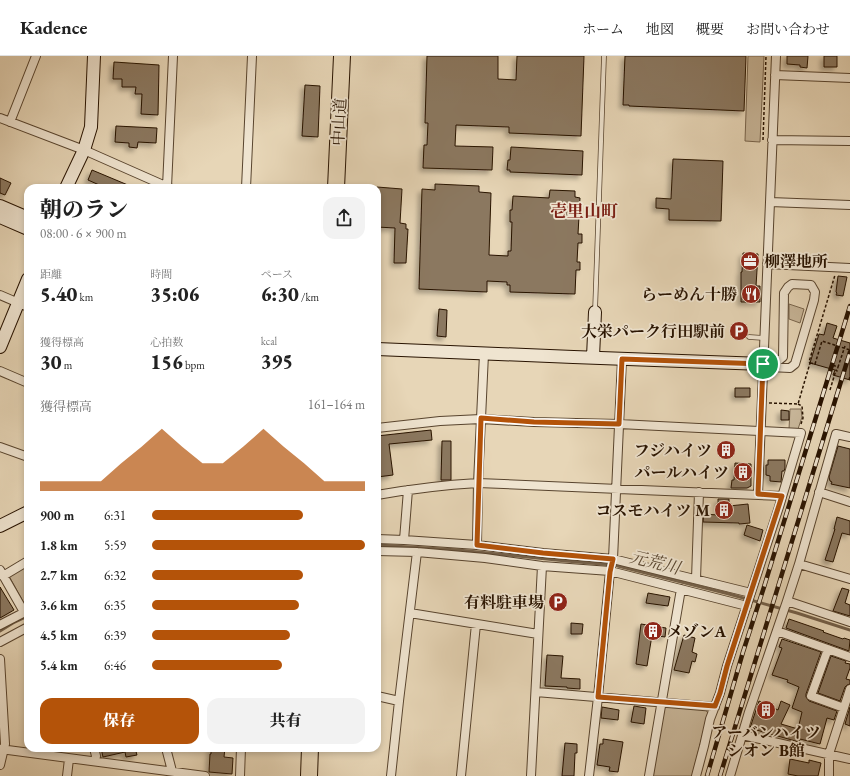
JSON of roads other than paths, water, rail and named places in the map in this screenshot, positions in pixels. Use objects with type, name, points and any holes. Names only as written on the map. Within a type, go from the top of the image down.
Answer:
[{"type":"highway","name":"中山道","points":[[326,184],[332,56]]},
{"type":"highway","name":"中山道","points":[[336,184],[342,56]]},
{"type":"highway","points":[[309,776],[310,752]]},
{"type":"main road","points":[[68,184],[84,150],[91,127],[94,56]]},
{"type":"main road","points":[[0,206],[24,216]]},
{"type":"main road","points":[[0,217],[24,227]]},
{"type":"main road","points":[[0,347],[23,305]]},
{"type":"main road","points":[[594,357],[595,312]]},
{"type":"main road","points":[[381,348],[484,354],[763,364]]},
{"type":"main road","points":[[0,526],[24,514]]},
{"type":"street","points":[[10,122],[36,56]]},
{"type":"street","points":[[168,184],[173,56]]},
{"type":"street","points":[[246,184],[252,56]]},
{"type":"street","points":[[758,494],[776,56]]},
{"type":"street","points":[[775,75],[850,78]]},
{"type":"street","points":[[0,118],[84,150],[161,184]]},
{"type":"street","points":[[772,140],[850,141]]},
{"type":"street","points":[[770,202],[850,205]]},
{"type":"street","points":[[767,264],[850,268]]},
{"type":"street","points":[[792,284],[811,285],[815,292],[814,300],[795,364],[790,368],[770,367],[763,364],[770,361],[778,361],[783,357],[784,293],[792,284]]},
{"type":"street","points":[[0,295],[23,305]]},
{"type":"street","points":[[477,545],[478,483],[484,354]]},
{"type":"street","points":[[589,776],[610,572],[613,559],[622,359]]},
{"type":"street","points":[[0,372],[24,381]]},
{"type":"street","points":[[381,428],[481,418],[534,422],[619,424],[801,433],[727,666],[720,693],[710,720],[696,776]]},
{"type":"street","points":[[730,776],[742,735],[799,564],[836,434],[850,437]]},
{"type":"street","points":[[0,447],[24,456]]},
{"type":"street","points":[[381,494],[443,485],[478,483],[782,496]]},
{"type":"street","points":[[404,540],[408,490]]},
{"type":"street","points":[[696,579],[699,492]]},
{"type":"street","points":[[819,492],[850,502]]},
{"type":"street","points":[[381,539],[477,545],[613,559],[751,592]]},
{"type":"street","points":[[381,552],[418,552],[610,572],[746,606]]},
{"type":"street","points":[[391,776],[418,552]]},
{"type":"street","points":[[24,563],[2,573],[24,608]]},
{"type":"street","points":[[799,564],[850,579]]},
{"type":"street","points":[[531,776],[542,566]]},
{"type":"street","points":[[648,776],[681,589]]},
{"type":"street","points":[[787,601],[850,622]]},
{"type":"street","points":[[0,625],[24,612]]},
{"type":"street","points":[[410,613],[538,634]]},
{"type":"street","points":[[461,776],[476,624]]},
{"type":"street","points":[[0,642],[24,629]]},
{"type":"street","points":[[777,631],[850,657]]},
{"type":"street","points":[[828,649],[811,696],[844,708]]},
{"type":"street","points":[[0,659],[5,744],[2,749],[0,765]]},
{"type":"street","points":[[829,776],[829,754],[850,689]]},
{"type":"street","points":[[536,692],[715,706]]},
{"type":"street","points":[[381,697],[399,701]]},
{"type":"street","points":[[742,735],[850,759]]},
{"type":"street","points":[[2,749],[205,776]]},
{"type":"street","points":[[95,752],[95,761]]},
{"type":"street","points":[[167,752],[172,771]]},
{"type":"street","points":[[240,776],[241,752]]},
{"type":"street","points":[[67,776],[69,759]]},
{"type":"lane","points":[[595,312],[604,56]]},
{"type":"lane","points":[[749,337],[764,338]]},
{"type":"waterway","name":"元荒川","points":[[381,545],[458,550],[614,565],[729,594],[850,630]]},
{"type":"waterway","name":"元荒川","points":[[0,631],[24,618]]},
{"type":"railway","points":[[707,776],[743,652],[850,306]]},
{"type":"railway","points":[[720,776],[850,352]]},
{"type":"place","name":"柳澤地所","points":[[750,261]]},
{"type":"place","name":"らーめん十勝","points":[[751,294]]},
{"type":"place","name":"大栄パーク行田駅前","points":[[739,331]]},
{"type":"place","name":"フジハイツ","points":[[726,450]]},
{"type":"place","name":"パールハイツ","points":[[743,472]]},
{"type":"place","name":"コスモハイツ M","points":[[724,510]]},
{"type":"place","name":"有料駐車場","points":[[558,602]]},
{"type":"place","name":"メゾンA","points":[[653,631]]},
{"type":"place","name":"アーバンハイツ シオン B館","points":[[766,710]]},
{"type":"district","name":"壱里山町","points":[[584,211]]}]
